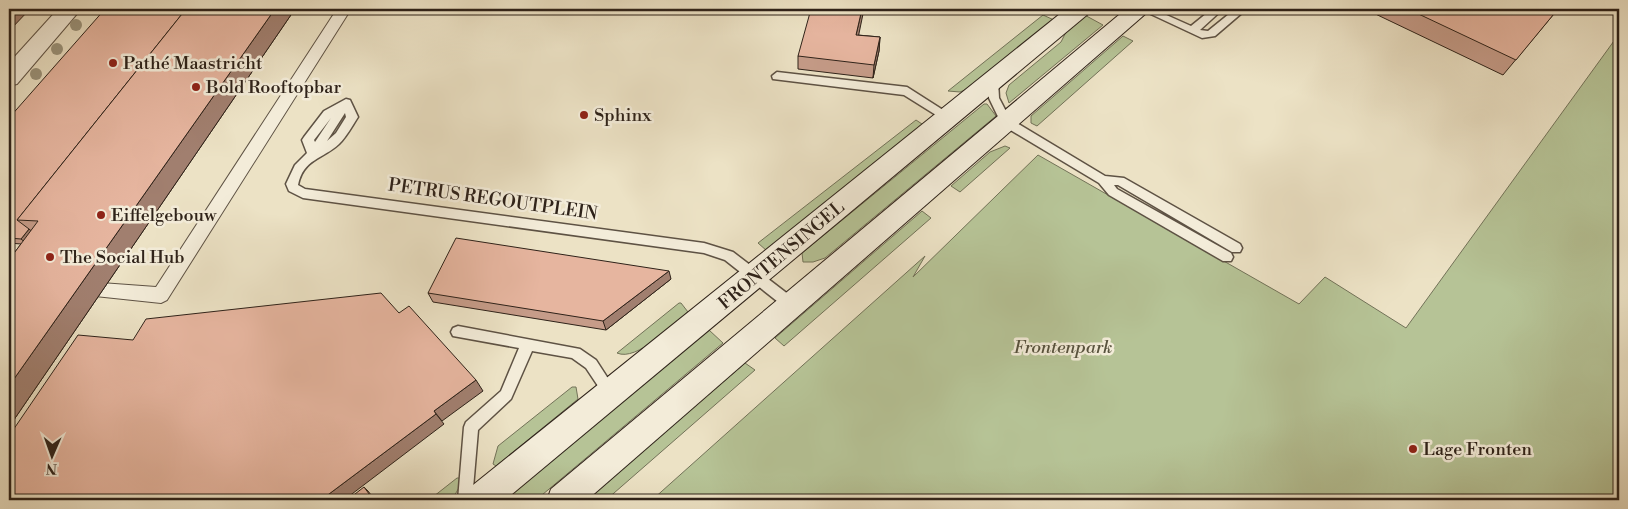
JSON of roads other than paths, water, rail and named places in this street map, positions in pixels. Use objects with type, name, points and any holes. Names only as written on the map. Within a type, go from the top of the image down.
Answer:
[{"type":"main road","points":[[9,78],[70,9]]},
{"type":"main road","name":"FRONTENSINGEL","points":[[480,500],[1080,9]]},
{"type":"main road","points":[[562,500],[1140,9]]},
{"type":"street","points":[[101,291],[161,295],[344,9]]},
{"type":"lane","points":[[1145,9],[1202,35],[1211,34],[1238,12]]},
{"type":"lane","points":[[1192,31],[1218,9]]},
{"type":"lane","points":[[777,76],[906,91],[948,117]]},
{"type":"lane","points":[[993,82],[994,98],[1006,122],[1103,180],[1113,192],[1228,257]]},
{"type":"lane","points":[[346,103],[352,117],[335,144],[313,154],[308,140],[326,113],[346,103]]},
{"type":"lane","name":"PETRUS REGOUTPLEIN","points":[[313,154],[292,178],[293,188],[303,193],[704,248],[729,256],[756,276]]},
{"type":"lane","points":[[1103,180],[1120,182],[1236,248]]},
{"type":"lane","points":[[756,276],[792,305]]},
{"type":"lane","points":[[458,332],[575,352],[591,364],[611,394]]},
{"type":"lane","points":[[465,500],[471,427],[506,395],[528,344]]},
{"type":"place","name":"Pathé Maastricht","points":[[113,63]]},
{"type":"place","name":"Bold Rooftopbar","points":[[196,87]]},
{"type":"place","name":"Sphinx","points":[[584,115]]},
{"type":"place","name":"Eiffelgebouw","points":[[101,215]]},
{"type":"place","name":"The Social Hub","points":[[50,257]]},
{"type":"place","name":"Lage Fronten","points":[[1413,449]]},
{"type":"park label","name":"Frontenpark","points":[[1063,347]]}]
